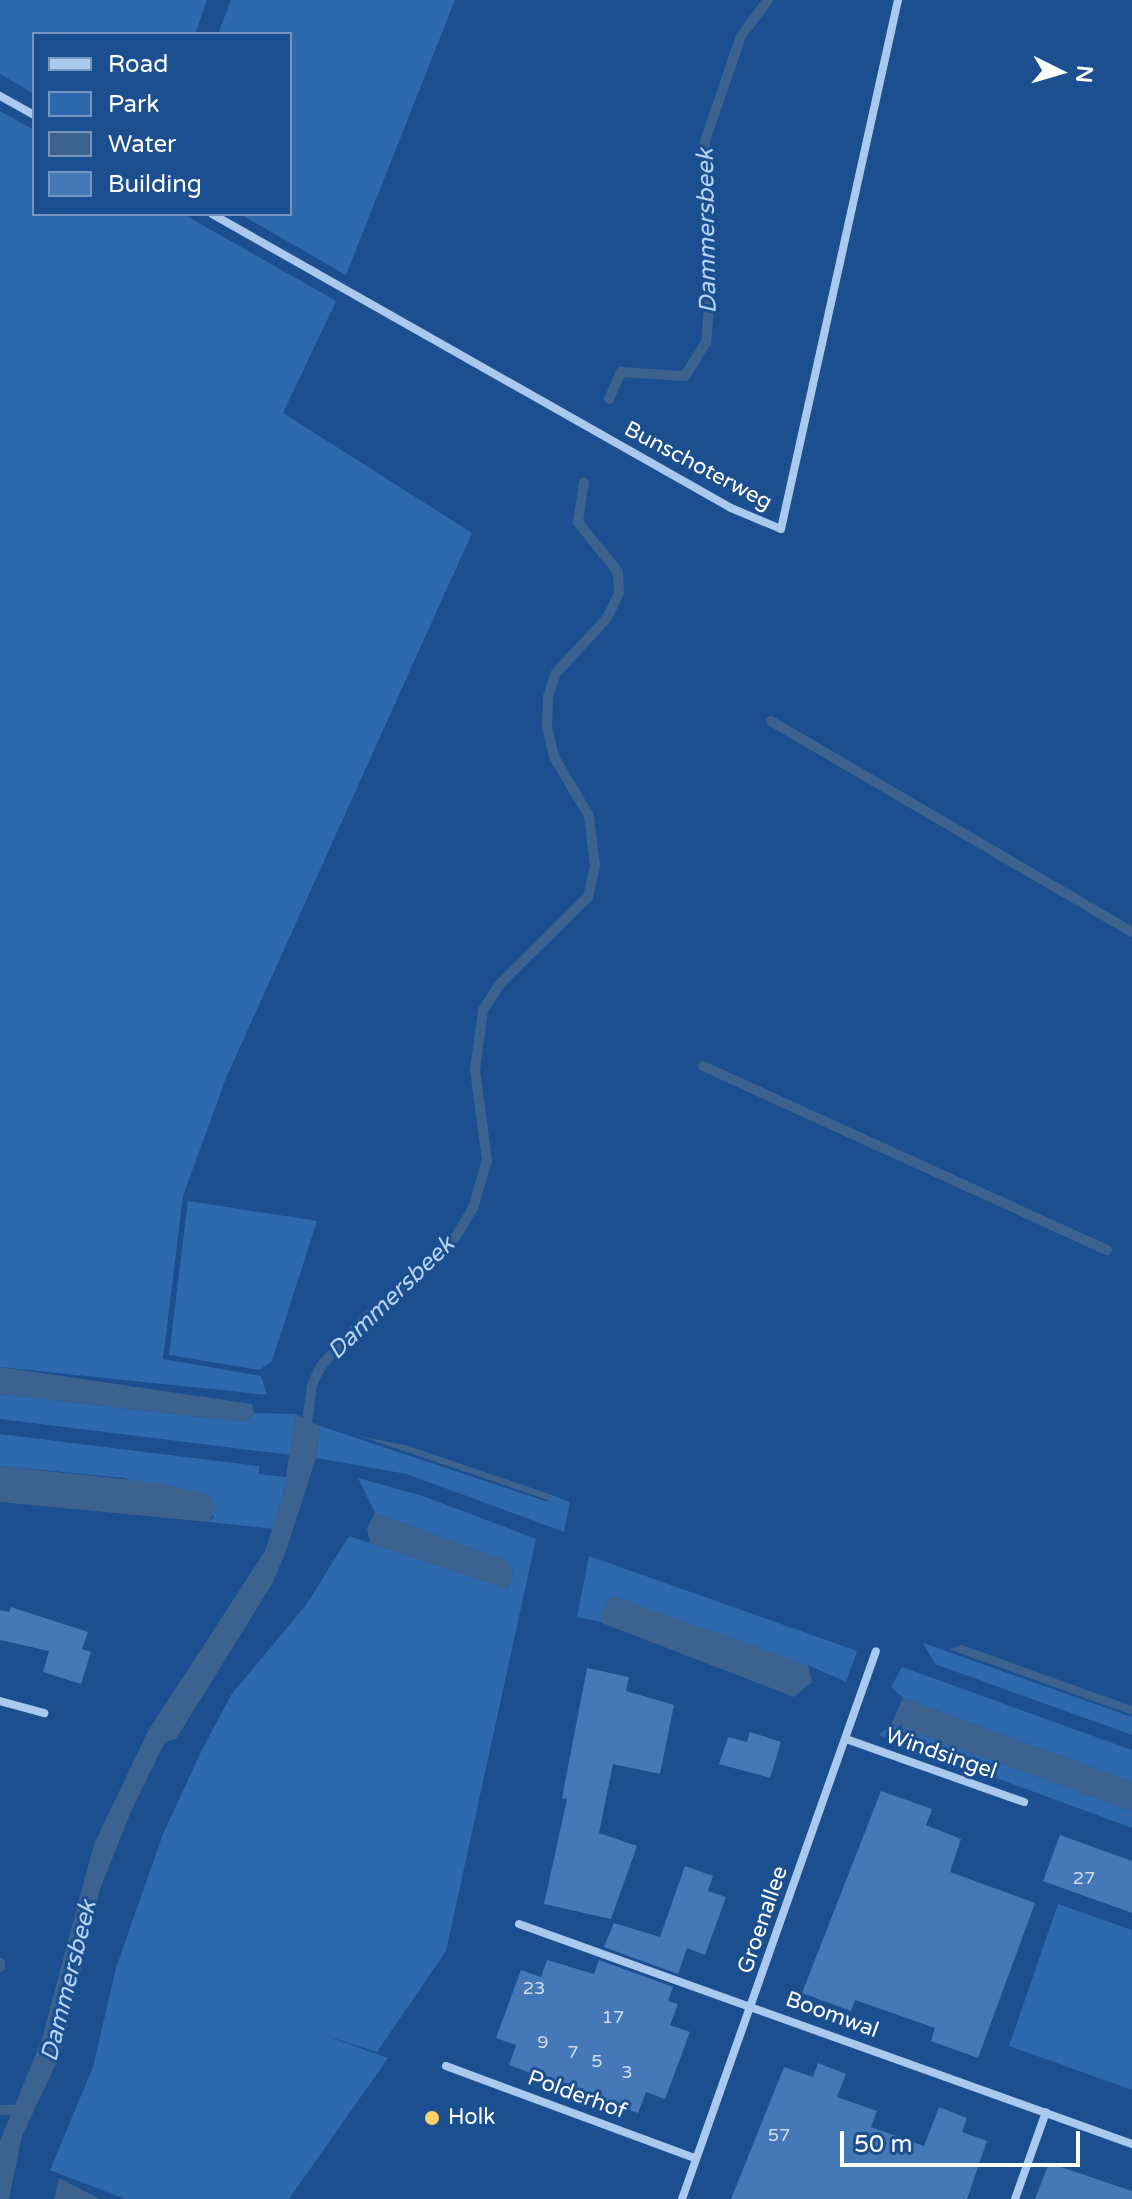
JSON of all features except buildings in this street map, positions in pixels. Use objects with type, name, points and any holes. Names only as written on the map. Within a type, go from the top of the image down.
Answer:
[{"type":"street","name":"Bunschoterweg","points":[[216,216],[731,508],[781,529],[898,0]]},
{"type":"street","points":[[0,96],[32,114]]},
{"type":"street","name":"Groenallee","points":[[682,2199],[876,1651]]},
{"type":"street","points":[[0,1701],[44,1713]]},
{"type":"street","name":"Windsingel","points":[[846,1739],[1024,1802]]},
{"type":"street","name":"Boomwal","points":[[519,1924],[753,2005],[1132,2144]]},
{"type":"street","name":"Polderhof","points":[[446,2066],[695,2158]]},
{"type":"street","points":[[1015,2199],[1046,2112]]},
{"type":"green space","points":[[0,0],[207,0],[196,32],[32,32],[32,93],[0,74]]},
{"type":"green space","points":[[231,0],[455,0],[346,275],[243,216],[292,216],[292,32],[219,32]]},
{"type":"green space","points":[[0,111],[32,129],[32,216],[187,216],[336,301],[283,413],[472,533],[226,1078],[183,1196],[163,1359],[261,1376],[267,1395],[0,1367]]},
{"type":"green space","points":[[188,1201],[317,1221],[272,1361],[259,1370],[169,1355]]},
{"type":"green space","points":[[0,1394],[245,1422],[254,1413],[295,1414],[291,1455],[0,1419]]},
{"type":"green space","points":[[320,1426],[548,1502],[549,1494],[570,1502],[564,1532],[407,1474],[316,1458]]},
{"type":"green space","points":[[0,1434],[259,1466],[259,1474],[287,1477],[274,1529],[209,1522],[214,1516],[125,1478],[0,1466]]},
{"type":"green space","points":[[358,1478],[423,1496],[536,1539],[446,1951],[377,2052],[320,2034],[388,2058],[289,2199],[125,2199],[50,2170],[93,2067],[116,1968],[163,1834],[231,1695],[306,1605],[349,1536],[508,1589],[513,1573],[506,1561],[375,1513]]},
{"type":"green space","points":[[589,1556],[857,1651],[846,1682],[808,1665],[577,1617]]},
{"type":"green space","points":[[923,1643],[1132,1717],[1132,1735],[935,1664]]},
{"type":"green space","points":[[902,1667],[1132,1750],[1132,1782],[903,1698],[891,1687]]},
{"type":"green space","points":[[891,1724],[1132,1811],[1132,1828],[879,1735]]},
{"type":"green space","points":[[1058,1904],[1132,1930],[1132,2090],[1009,2046]]},
{"type":"water","points":[[0,1367],[252,1404],[254,1413],[245,1422],[0,1394]]},
{"type":"water","points":[[295,1414],[320,1426],[316,1458],[286,1551],[272,1584],[176,1739],[165,1742],[132,1809],[100,1889],[61,2053],[22,2136],[9,2199],[0,2199],[0,2141],[41,2042],[94,1844],[148,1731],[265,1551],[284,1491]]},
{"type":"water","points":[[359,1436],[409,1446],[549,1494],[551,1501]]},
{"type":"water","points":[[0,1466],[159,1483],[208,1494],[216,1509],[209,1522],[0,1502]]},
{"type":"water","points":[[375,1513],[506,1561],[513,1573],[508,1589],[370,1543],[367,1528]]},
{"type":"water","points":[[612,1596],[808,1665],[812,1682],[794,1697],[602,1623],[600,1615]]},
{"type":"water","points":[[962,1645],[1132,1706],[1132,1715],[949,1649]]},
{"type":"water","points":[[903,1698],[1132,1782],[1132,1811],[891,1724]]},
{"type":"water","points":[[59,2178],[100,2199],[54,2199]]},
{"type":"waterway","name":"Dammersbeek","points":[[609,399],[621,372],[685,376],[706,343],[711,285],[705,141],[741,36],[768,0]]},
{"type":"waterway","name":"Dammersbeek","points":[[306,1431],[312,1385],[321,1366],[366,1317],[410,1283],[456,1236],[473,1208],[487,1160],[475,1070],[483,1010],[500,984],[588,897],[595,866],[589,816],[554,757],[547,727],[548,697],[556,673],[607,618],[619,593],[618,572],[578,522],[584,482]]},
{"type":"waterway","points":[[771,721],[1132,932]]},
{"type":"waterway","points":[[703,1066],[1107,1250]]},
{"type":"waterway","points":[[0,2110],[26,2110]]},
{"type":"place","name":"Holk","points":[[432,2118]]}]
